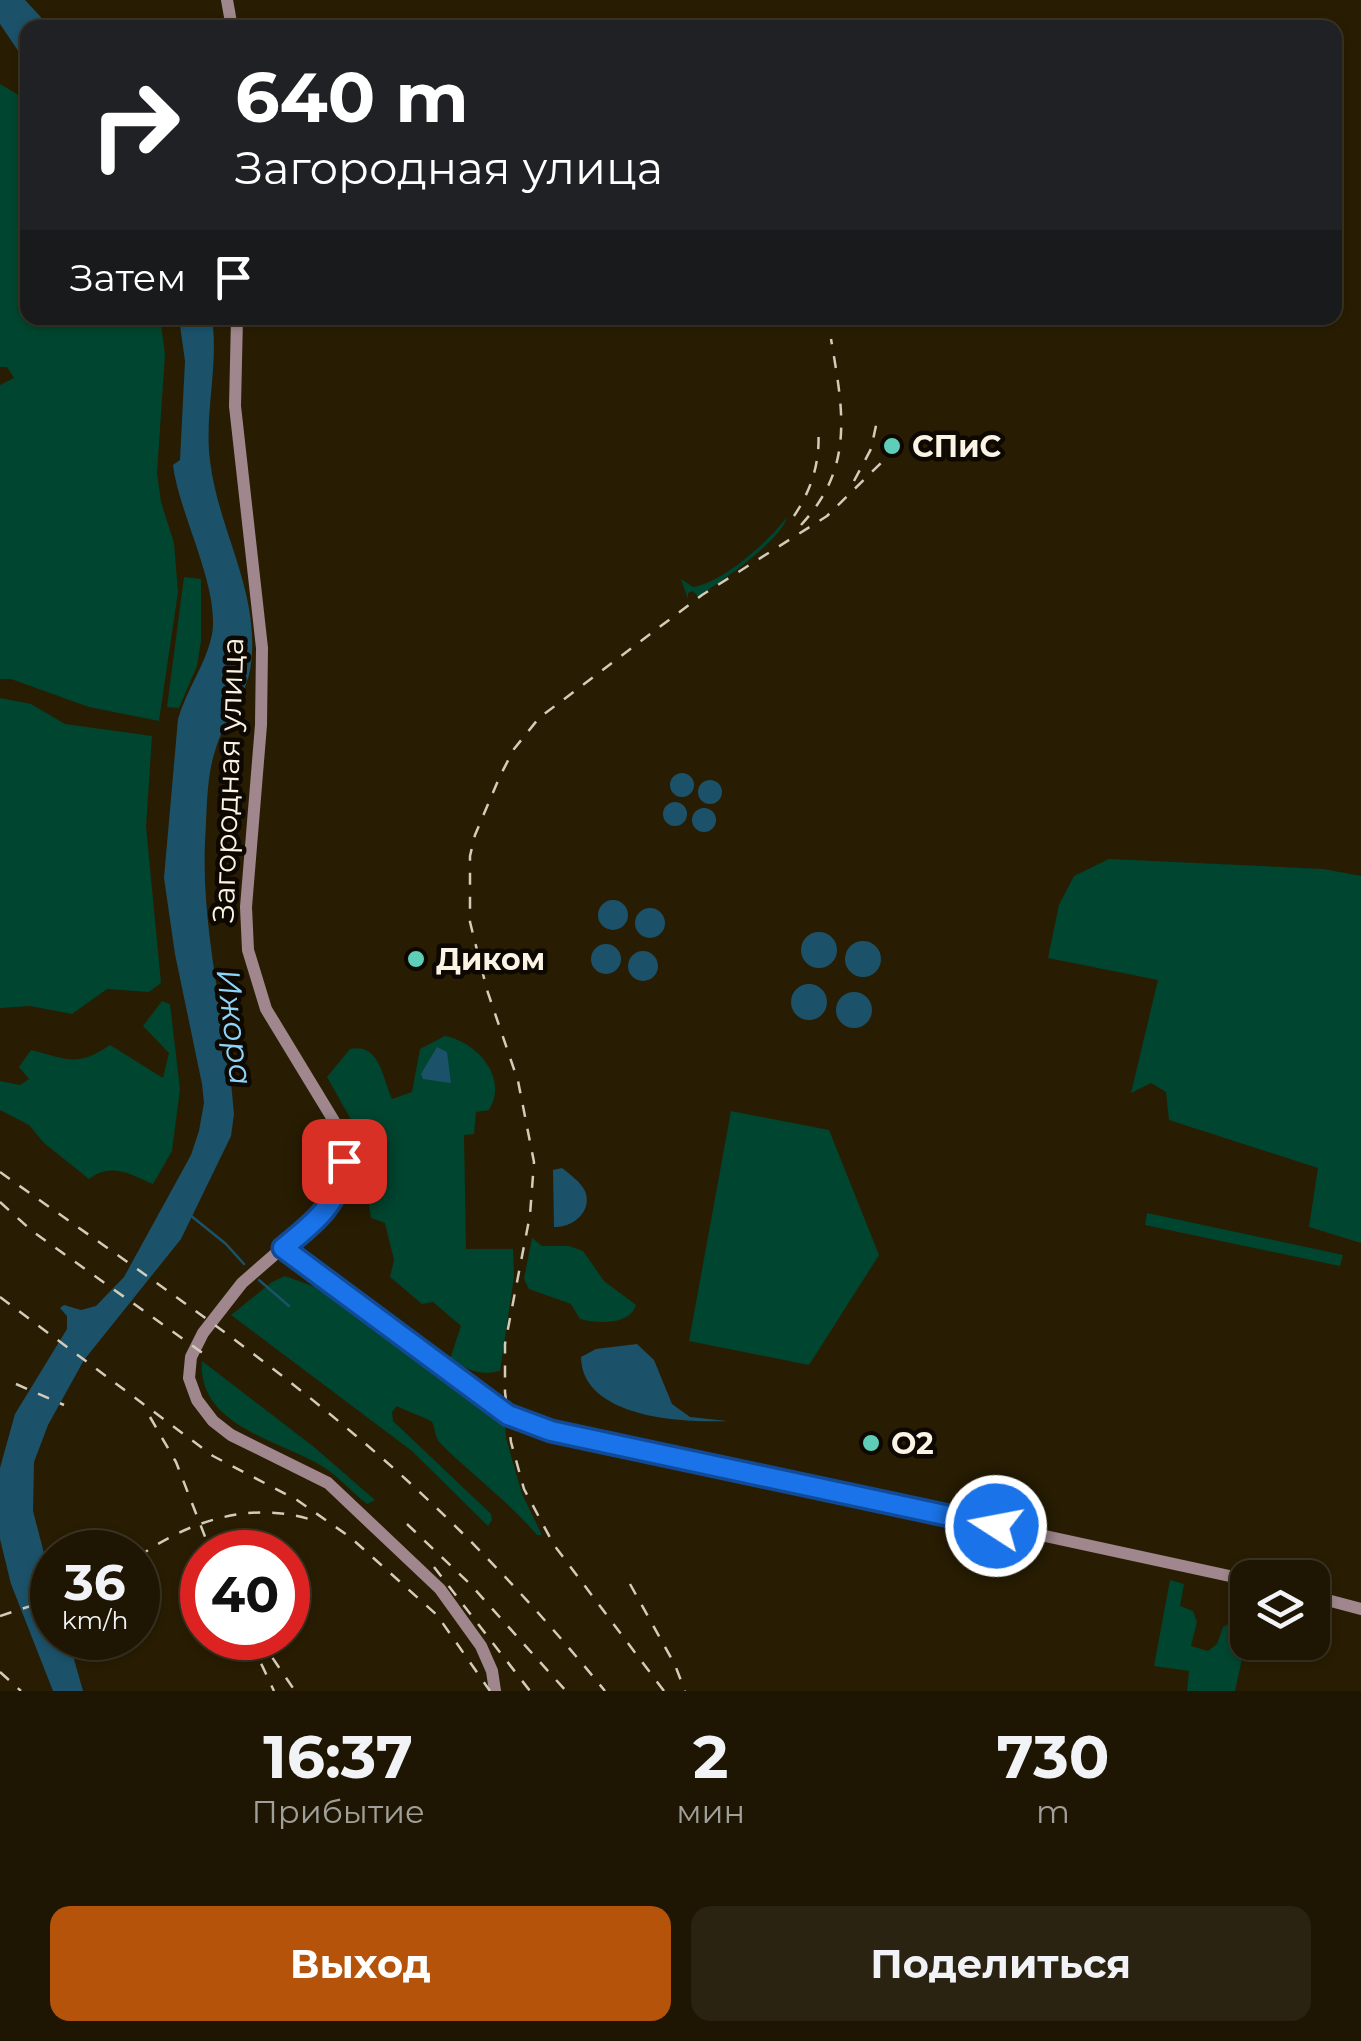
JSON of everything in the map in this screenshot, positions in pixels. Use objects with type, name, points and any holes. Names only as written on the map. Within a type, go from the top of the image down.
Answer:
[{"type":"main road","name":"Загородная улица","points":[[237,325],[235,406],[262,648],[261,725],[246,907],[248,950],[266,1009],[334,1120],[344,1161],[332,1201],[236,1290],[196,1344],[189,1378],[204,1411],[230,1434],[328,1483],[430,1579],[481,1646],[492,1671],[495,1691]]},
{"type":"main road","points":[[283,1248],[486,1401],[528,1424],[1230,1576]]},
{"type":"main road","points":[[1330,1601],[1361,1609]]},
{"type":"green space","points":[[0,84],[20,96],[20,325],[161,325],[165,354],[157,473],[174,543],[178,592],[159,721],[89,707],[11,679],[0,679],[0,385],[14,378],[7,367],[0,367]]},
{"type":"green space","points":[[787,517],[774,538],[748,561],[698,597],[693,591],[688,593],[688,599],[681,579],[693,587],[718,578],[757,549]]},
{"type":"green space","points":[[184,577],[201,579],[201,641],[197,666],[179,708],[167,707]]},
{"type":"green space","points":[[0,698],[31,704],[65,724],[152,736],[146,826],[161,983],[149,992],[107,989],[72,1014],[30,1006],[0,1008]]},
{"type":"green space","points":[[1109,859],[1323,869],[1361,876],[1361,1243],[1309,1227],[1318,1168],[1169,1120],[1166,1092],[1151,1083],[1131,1093],[1158,980],[1048,958],[1059,905],[1074,876]]},
{"type":"green space","points":[[162,1001],[170,1004],[180,1089],[172,1151],[153,1184],[113,1170],[89,1179],[44,1143],[29,1125],[0,1110],[0,1081],[20,1085],[29,1079],[19,1067],[31,1050],[80,1059],[110,1045],[163,1078],[169,1053],[143,1026]]},
{"type":"green space","points":[[445,1036],[478,1054],[495,1086],[489,1110],[476,1112],[474,1134],[464,1135],[466,1249],[513,1249],[514,1277],[500,1371],[486,1373],[450,1359],[461,1326],[433,1302],[422,1304],[390,1277],[394,1260],[385,1223],[371,1218],[357,1130],[327,1077],[350,1049],[368,1051],[378,1064],[392,1099],[412,1092],[420,1049]]},
{"type":"green space","points":[[731,1111],[829,1130],[879,1255],[809,1365],[689,1341]]},
{"type":"green space","points":[[1147,1213],[1343,1255],[1340,1266],[1145,1225]]},
{"type":"green space","points":[[532,1238],[542,1246],[569,1246],[583,1251],[604,1281],[636,1305],[633,1312],[620,1320],[587,1321],[580,1319],[571,1304],[529,1289],[524,1279]]},
{"type":"green space","points":[[285,1276],[318,1288],[505,1422],[522,1494],[542,1535],[537,1535],[440,1443],[430,1421],[397,1406],[392,1412],[393,1421],[491,1514],[488,1526],[412,1451],[231,1315]]},
{"type":"green space","points":[[202,1361],[314,1447],[375,1500],[367,1504],[325,1468],[228,1417],[213,1402],[204,1383]]},
{"type":"green space","points":[[1170,1580],[1184,1584],[1180,1606],[1193,1611],[1197,1622],[1191,1646],[1208,1651],[1217,1644],[1223,1627],[1230,1624],[1230,1660],[1242,1660],[1235,1691],[1187,1691],[1189,1671],[1154,1666]]},
{"type":"water","points":[[0,0],[25,0],[44,20],[20,20],[20,54],[0,24]]},
{"type":"water","points":[[180,325],[213,325],[210,461],[252,628],[247,682],[212,762],[205,842],[207,910],[231,1080],[231,1136],[181,1239],[84,1360],[48,1425],[34,1462],[33,1511],[38,1530],[30,1530],[30,1632],[11,1584],[0,1539],[0,1468],[15,1414],[67,1329],[67,1316],[60,1308],[64,1305],[81,1310],[96,1306],[124,1277],[191,1155],[204,1103],[164,878],[178,719],[208,649],[213,620],[206,577],[177,485],[173,465],[180,460],[185,361]]},
{"type":"water","points":[[682,773],[694,785],[682,797],[670,785]]},
{"type":"water","points":[[710,780],[722,792],[710,804],[698,792]]},
{"type":"water","points":[[675,802],[687,814],[675,826],[663,814]]},
{"type":"water","points":[[704,808],[716,820],[704,832],[692,820]]},
{"type":"water","points":[[613,900],[624,904],[628,915],[624,926],[613,930],[602,926],[598,915],[602,904]]},
{"type":"water","points":[[650,908],[661,912],[665,923],[661,934],[650,938],[639,934],[635,923],[639,912]]},
{"type":"water","points":[[819,932],[832,937],[837,950],[832,963],[819,968],[806,963],[801,950],[806,937]]},
{"type":"water","points":[[863,941],[876,946],[881,959],[876,972],[863,977],[850,972],[845,959],[850,946]]},
{"type":"water","points":[[606,944],[617,948],[621,959],[617,970],[606,974],[595,970],[591,959],[595,948]]},
{"type":"water","points":[[643,951],[654,955],[658,966],[654,977],[643,981],[632,977],[628,966],[632,955]]},
{"type":"water","points":[[809,984],[822,989],[827,1002],[822,1015],[809,1020],[796,1015],[791,1002],[796,989]]},
{"type":"water","points":[[854,992],[867,997],[872,1010],[867,1023],[854,1028],[841,1023],[836,1010],[841,997]]},
{"type":"water","points":[[437,1047],[447,1052],[451,1083],[423,1079],[421,1074]]},
{"type":"water","points":[[562,1168],[575,1178],[587,1198],[580,1217],[554,1227],[553,1170]]},
{"type":"water","points":[[637,1344],[654,1360],[672,1404],[690,1417],[727,1421],[638,1413],[598,1393],[586,1377],[581,1357],[596,1349]]},
{"type":"water","points":[[41,1660],[74,1660],[83,1691],[53,1691]]},
{"type":"waterway","points":[[190,1215],[244,1264]]},
{"type":"waterway","points":[[259,1280],[289,1306]]},
{"type":"railway","points":[[801,525],[830,481],[841,437],[831,339]]},
{"type":"railway","points":[[854,481],[871,449],[877,421]]},
{"type":"railway","points":[[794,516],[814,474],[818,427]]},
{"type":"railway","points":[[664,1691],[554,1545],[524,1489],[511,1442],[505,1344],[530,1215],[534,1162],[518,1081],[487,990],[470,922],[470,856],[500,776],[514,749],[539,718],[702,595],[827,516],[884,460]]},
{"type":"railway","points":[[0,1172],[225,1332],[355,1435],[486,1557],[605,1691]]},
{"type":"railway","points":[[0,1202],[32,1231],[204,1354]]},
{"type":"railway","points":[[0,1297],[213,1456],[297,1500],[350,1537],[437,1615],[490,1691]]},
{"type":"railway","points":[[16,1384],[64,1405]]},
{"type":"railway","points":[[150,1417],[176,1462],[202,1530]]},
{"type":"railway","points":[[160,1543],[201,1524],[247,1513],[294,1515],[318,1522]]},
{"type":"railway","points":[[407,1524],[470,1584],[566,1691]]},
{"type":"railway","points":[[434,1567],[530,1691]]},
{"type":"railway","points":[[630,1584],[685,1691]]},
{"type":"railway","points":[[0,1616],[30,1606]]},
{"type":"railway","points":[[259,1660],[274,1691]]},
{"type":"railway","points":[[274,1660],[295,1691]]},
{"type":"railway","points":[[0,1672],[21,1691]]},
{"type":"place","name":"СПиС","points":[[892,446]]},
{"type":"place","name":"Диком","points":[[416,959]]},
{"type":"place","name":"O2","points":[[871,1443]]},
{"type":"route","points":[[344,1161],[338,1192],[332,1201],[321,1216],[283,1248],[508,1415],[551,1431],[996,1526]]},
{"type":"water label","name":"Ижора","points":[[235,1027]]}]
